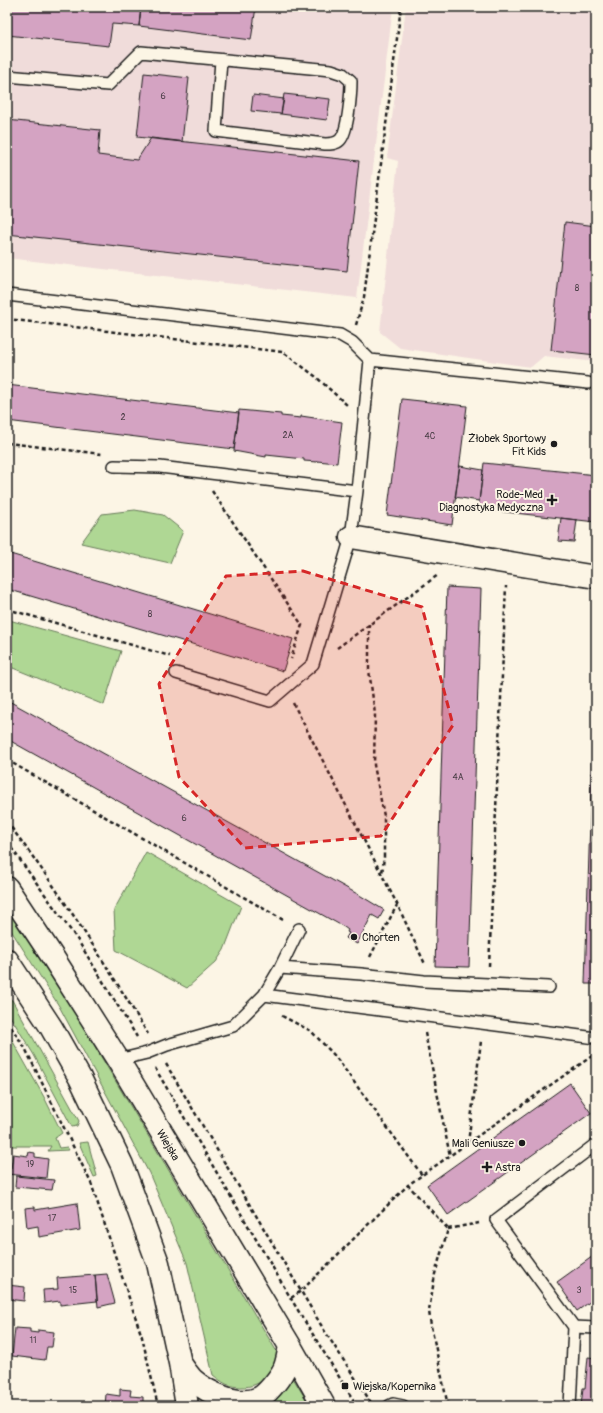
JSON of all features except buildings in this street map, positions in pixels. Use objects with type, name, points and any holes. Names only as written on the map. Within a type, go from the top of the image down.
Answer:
[{"type":"main road","points":[[351,537],[596,577]]},
{"type":"main road","name":"Wiejska","points":[[7,888],[118,1060],[290,1346],[324,1406]]},
{"type":"main road","points":[[11,971],[51,1027],[76,1072],[122,1165],[158,1263],[180,1363],[187,1406]]},
{"type":"main road","points":[[180,1363],[192,1379],[200,1386],[220,1397],[241,1402],[259,1398],[272,1386],[283,1372],[290,1346]]},
{"type":"lane","points":[[7,76],[108,85],[141,52],[331,70],[343,74],[351,82],[351,93],[344,134],[339,141],[331,144],[325,144],[216,131],[221,60]]},
{"type":"lane","points":[[7,294],[340,335],[352,342],[370,360],[588,383]]},
{"type":"lane","points":[[176,673],[270,701],[313,664],[351,537],[370,360]]},
{"type":"lane","points":[[114,466],[160,467],[357,491]]},
{"type":"lane","points":[[118,1060],[233,1026],[264,995],[280,968],[299,929]]},
{"type":"lane","points":[[280,968],[361,974],[424,981],[549,987]]},
{"type":"lane","points":[[264,995],[596,1038]]},
{"type":"lane","points":[[570,1406],[574,1327],[496,1220],[596,1144]]},
{"type":"lane","points":[[574,1327],[596,1328]]},
{"type":"lane","points":[[389,1406],[393,1404],[403,1406]]},
{"type":"path","points":[[352,342],[364,297],[401,7]]},
{"type":"path","points":[[7,319],[283,352],[320,380],[349,406]]},
{"type":"path","points":[[7,442],[114,456],[114,466]]},
{"type":"path","points":[[200,472],[302,625],[290,662]]},
{"type":"path","points":[[313,664],[464,556]]},
{"type":"path","points":[[488,985],[507,563]]},
{"type":"path","points":[[7,609],[178,658],[176,673]]},
{"type":"path","points":[[370,624],[369,670],[374,714],[374,765],[384,816],[384,857],[382,874]]},
{"type":"path","points":[[286,688],[382,874],[426,965],[424,981]]},
{"type":"path","points":[[7,760],[299,929]]},
{"type":"path","points":[[7,822],[40,865],[86,933],[291,1298],[357,1406]]},
{"type":"path","points":[[7,842],[77,939],[152,1051],[373,1406]]},
{"type":"path","points":[[361,974],[397,904]]},
{"type":"path","points":[[252,1007],[284,1017],[311,1031],[335,1056],[422,1175]]},
{"type":"path","points":[[422,1016],[450,1156]]},
{"type":"path","points":[[7,1021],[25,1048],[91,1183],[142,1337],[158,1406]]},
{"type":"path","points":[[468,1143],[484,1024]]},
{"type":"path","points":[[291,1298],[301,1291],[408,1185],[596,1053]]},
{"type":"path","points":[[408,1185],[448,1229]]},
{"type":"path","points":[[448,1229],[496,1220]]},
{"type":"path","points":[[448,1229],[435,1274],[429,1311],[430,1326],[448,1406]]},
{"type":"highlighted area","points":[[303,571],[422,607],[453,725],[381,836],[245,848],[179,777],[159,684],[226,576]]},
{"type":"shaded area","points":[[7,7],[393,7],[357,298],[7,258]]},
{"type":"shaded area","points":[[406,7],[596,7],[596,362],[544,356],[531,367],[400,348],[380,332],[398,161],[387,158]]},
{"type":"green space","points":[[135,510],[163,515],[183,531],[170,563],[81,543],[102,514]]},
{"type":"green space","points":[[9,620],[121,651],[104,705],[8,666],[7,631]]},
{"type":"green space","points":[[146,852],[241,906],[224,950],[216,962],[187,988],[116,950],[114,910]]},
{"type":"green space","points":[[7,910],[49,971],[75,1013],[277,1352],[276,1361],[271,1371],[267,1377],[261,1381],[241,1387],[224,1383],[213,1375],[187,1263],[149,1173],[59,1006],[7,924]]},
{"type":"green space","points":[[7,999],[12,1000],[79,1121],[77,1126],[72,1127],[34,1055],[7,1011]]},
{"type":"green space","points":[[7,1031],[44,1097],[62,1133],[55,1138],[59,1148],[67,1147],[69,1150],[48,1151],[51,1146],[7,1146]]},
{"type":"green space","points":[[88,1142],[97,1176],[94,1177],[79,1143]]},
{"type":"green space","points":[[293,1378],[310,1406],[261,1406],[280,1395]]},
{"type":"place","name":"Żłobek Sportowy Fit Kids","points":[[554,444]]},
{"type":"place","name":"Rode-Med Diagnostyka Medyczna","points":[[552,500]]},
{"type":"place","name":"Chorten","points":[[354,937]]},
{"type":"place","name":"Mali Geniusze","points":[[522,1143]]},
{"type":"place","name":"Astra","points":[[487,1167]]},
{"type":"place","name":"Wiejska/Kopernika","points":[[345,1386]]}]
